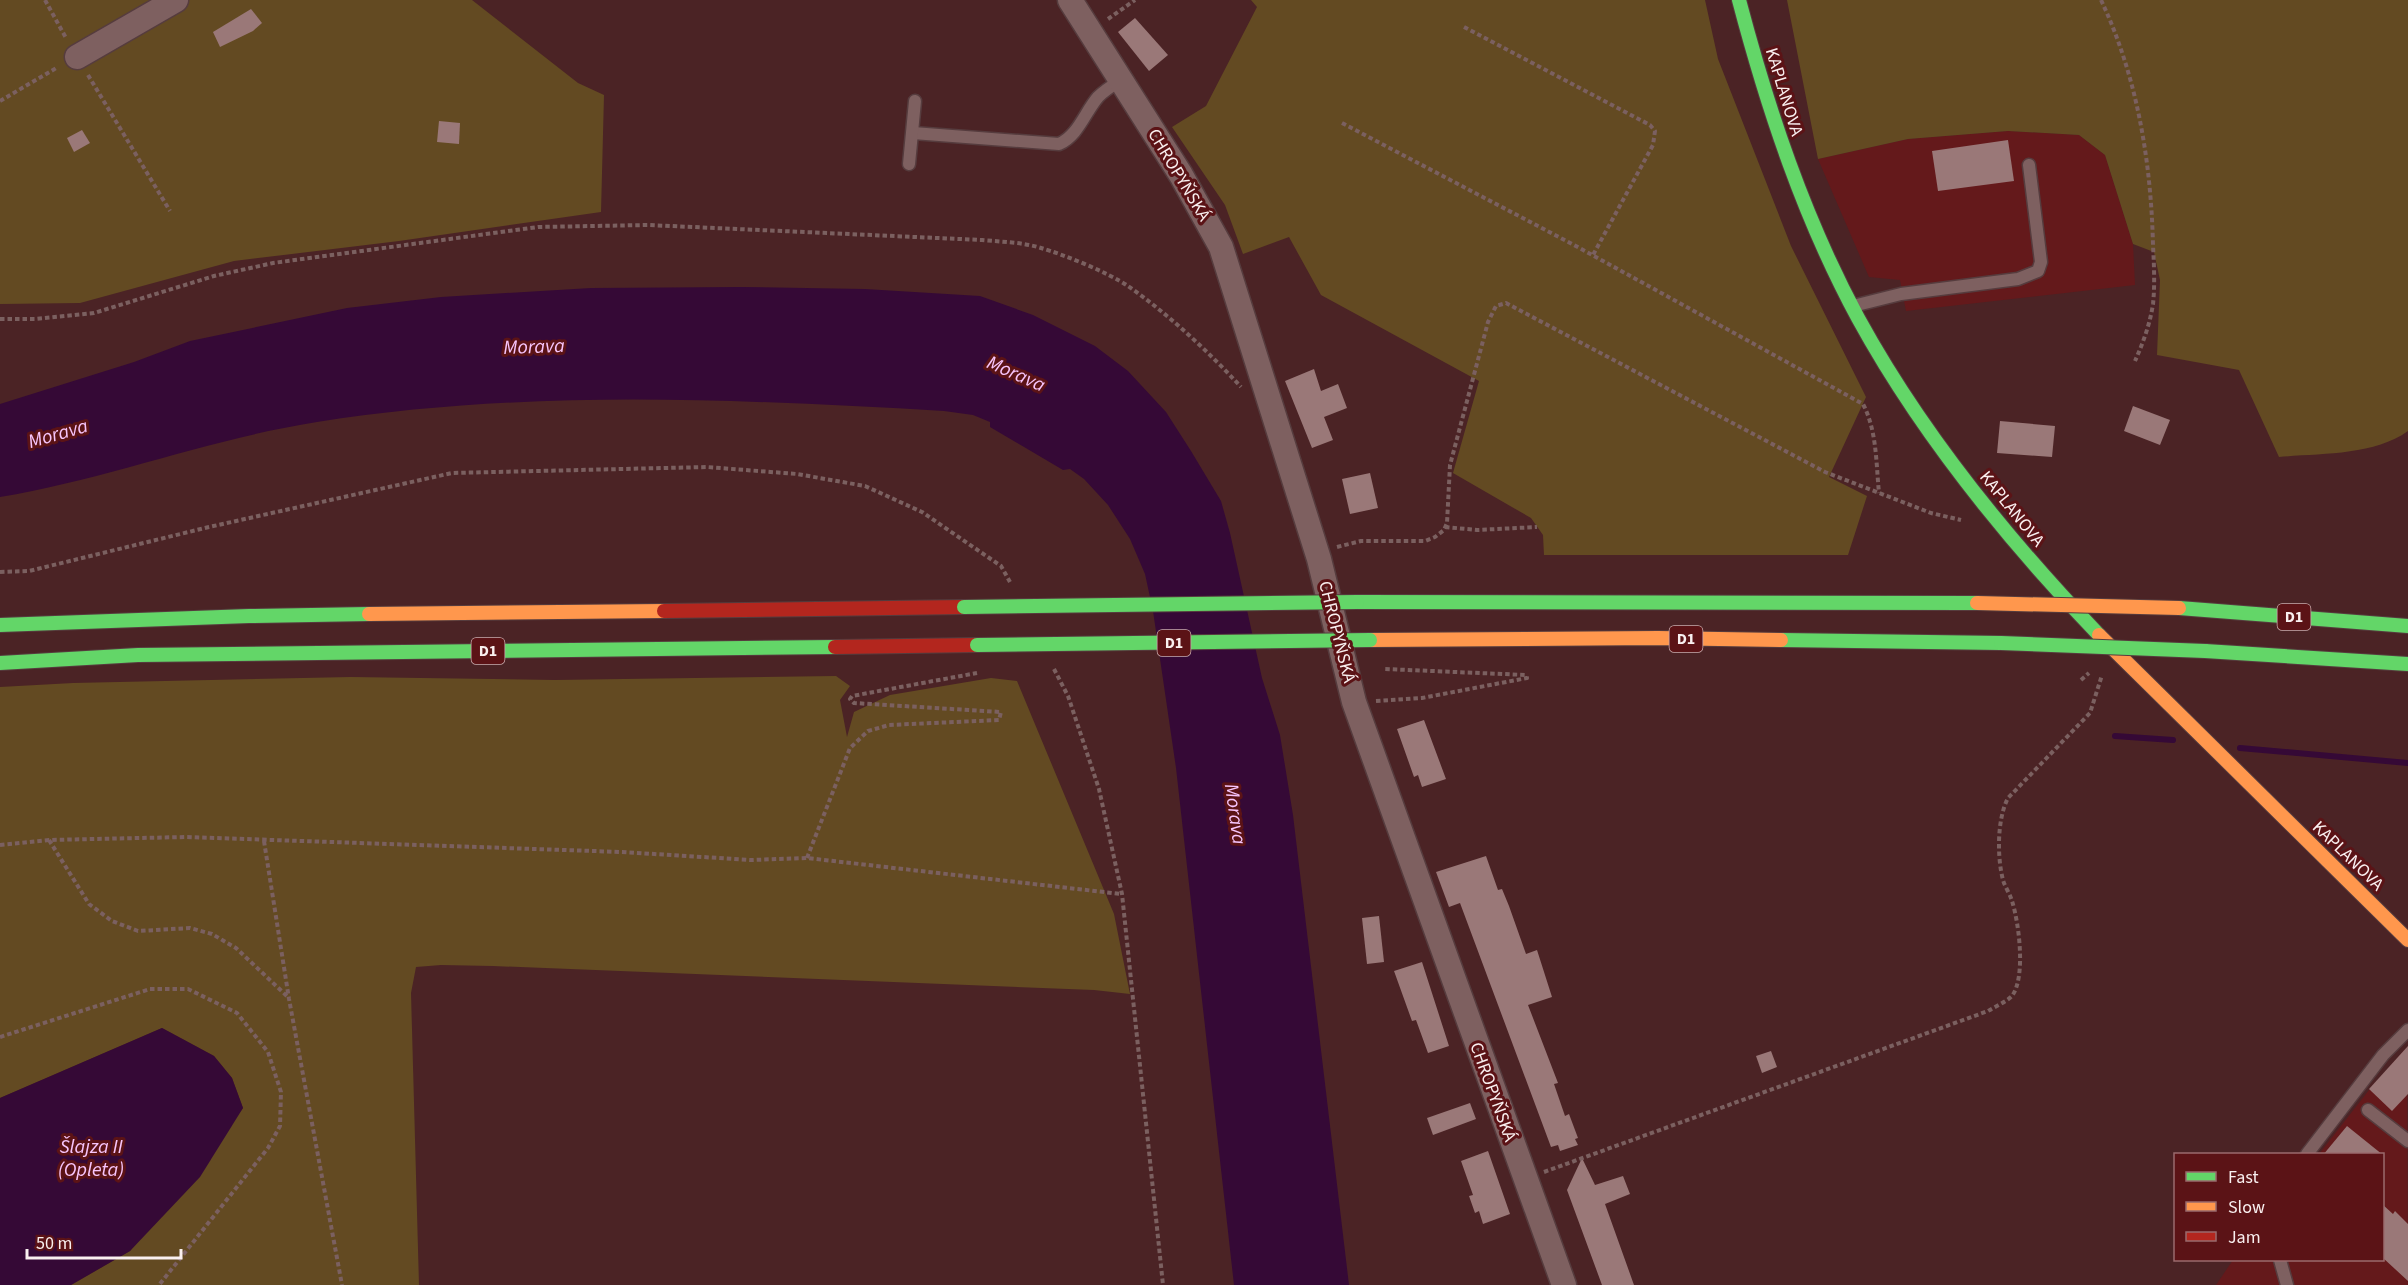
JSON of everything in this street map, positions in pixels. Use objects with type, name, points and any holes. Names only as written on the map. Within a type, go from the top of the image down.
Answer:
[{"type":"main road","name":"KAPLANOVA","points":[[1739,0],[1762,85],[1786,160],[1809,215],[1852,307],[1909,403],[1992,515],[2114,653],[2408,940]]},
{"type":"main road","name":"D1","points":[[0,625],[249,616],[1357,602],[1977,603],[2179,608],[2408,626]]},
{"type":"main road","name":"D1","points":[[0,663],[138,655],[1658,638],[2001,643],[2205,651],[2408,664]]},
{"type":"street","points":[[77,57],[176,0]]},
{"type":"street","name":"CHROPYŇSKÁ","points":[[1070,0],[1181,175],[1221,247],[1319,559],[1354,702],[1564,1285]]},
{"type":"lane","points":[[913,133],[1059,144],[1072,135],[1097,99],[1121,80]]},
{"type":"lane","points":[[909,164],[915,101]]},
{"type":"lane","points":[[1852,307],[1891,296],[2018,279],[2038,271],[2041,262],[2029,165]]},
{"type":"lane","points":[[2309,1153],[2383,1055],[2408,1030]]},
{"type":"lane","points":[[2368,1110],[2408,1141]]},
{"type":"lane","points":[[2280,1261],[2287,1285]]},
{"type":"path","points":[[45,0],[170,211]]},
{"type":"path","points":[[1090,32],[1135,0]]},
{"type":"path","points":[[2101,0],[2122,51],[2134,96],[2151,185],[2154,283],[2147,332],[2135,362]]},
{"type":"path","points":[[1464,27],[1650,125],[1655,131],[1653,145],[1593,255]]},
{"type":"path","points":[[0,101],[77,57]]},
{"type":"path","points":[[1342,123],[1593,255],[1863,404],[1870,418],[1874,438],[1879,493]]},
{"type":"path","points":[[0,319],[35,319],[94,313],[214,276],[273,263],[538,227],[648,225],[982,240],[1019,243],[1041,248],[1128,286],[1211,354],[1243,389]]},
{"type":"path","points":[[1319,559],[1329,551],[1361,541],[1425,541],[1435,537],[1446,527],[1449,513],[1450,465],[1488,322],[1496,306],[1506,303],[1825,472],[1931,513],[1977,521],[1992,515]]},
{"type":"path","points":[[0,572],[29,571],[209,527],[452,473],[707,467],[797,474],[865,486],[922,512],[1001,566],[1012,586]]},
{"type":"path","points":[[1446,527],[1477,530],[1537,527]]},
{"type":"path","points":[[1524,1179],[1988,1011],[2010,998],[2019,983],[2021,965],[2013,902],[2003,880],[2000,823],[2002,809],[2008,798],[2090,713],[2105,664]]},
{"type":"path","points":[[1053,666],[1068,696],[1099,789],[1122,894],[1163,1285]]},
{"type":"path","points":[[1354,702],[1422,698],[1527,678],[1527,675],[1378,668]]},
{"type":"path","points":[[807,858],[850,748],[868,731],[889,725],[999,720],[1001,712],[854,703],[850,699],[852,696],[983,672]]},
{"type":"path","points":[[0,845],[49,840],[186,837],[622,852],[751,860],[807,858],[1122,894]]},
{"type":"path","points":[[49,840],[89,904],[112,921],[138,931],[190,928],[212,934],[236,948],[289,999]]},
{"type":"path","points":[[264,841],[289,999],[342,1285]]},
{"type":"path","points":[[0,1037],[150,989],[188,989],[237,1013],[268,1052],[281,1092],[280,1126],[268,1148],[159,1285]]},
{"type":"shaded area","points":[[0,0],[472,0],[578,83],[604,95],[601,212],[399,241],[234,261],[80,303],[0,304]]},
{"type":"shaded area","points":[[1251,0],[1705,0],[1718,59],[1791,246],[1866,397],[1829,477],[1867,496],[1848,555],[1544,555],[1543,535],[1531,518],[1453,473],[1479,381],[1321,295],[1289,237],[1243,254],[1225,205],[1172,127],[1206,106],[1257,7]]},
{"type":"shaded area","points":[[1787,0],[2408,0],[2408,431],[2379,445],[2363,449],[2279,457],[2239,370],[2157,355],[2160,280],[2154,252],[2133,244],[2105,155],[2079,135],[2008,131],[1908,139],[1818,159]]},
{"type":"shaded area","points":[[2008,131],[2079,135],[2105,155],[2133,244],[2135,285],[1906,311],[1900,280],[1869,277],[1818,159],[1908,139]]},
{"type":"shaded area","points":[[836,676],[850,686],[840,700],[847,737],[854,712],[890,695],[991,678],[1017,681],[1114,914],[1130,994],[1094,990],[493,966],[416,967],[411,993],[419,1285],[71,1285],[130,1251],[243,1108],[232,1078],[214,1056],[162,1028],[0,1098],[0,687],[73,683],[351,677],[555,680]]},
{"type":"shaded area","points":[[2407,1047],[2408,1285],[2216,1285],[2232,1261],[2384,1261],[2384,1153],[2320,1153],[2369,1090]]},
{"type":"water","name":"Morava","points":[[591,288],[865,289],[980,296],[1033,315],[1095,346],[1128,371],[1166,412],[1191,451],[1221,501],[1262,678],[1280,735],[1293,815],[1349,1285],[1234,1285],[1176,768],[1153,611],[1145,574],[1130,539],[1108,505],[1084,479],[1070,469],[1063,470],[990,427],[990,422],[973,415],[944,411],[787,403],[630,400],[473,405],[395,412],[277,429],[79,480],[0,497],[0,404],[134,362],[190,341],[347,308],[441,297]]},
{"type":"water","name":"Šlajza II (Opleta)","points":[[162,1028],[214,1056],[232,1078],[243,1108],[200,1177],[130,1251],[71,1285],[0,1285],[0,1098]]},
{"type":"building","points":[[251,9],[262,23],[253,31],[220,47],[213,32]]},
{"type":"building","points":[[1135,18],[1168,55],[1149,71],[1118,32]]},
{"type":"building","points":[[439,121],[460,123],[459,144],[437,142]]},
{"type":"building","points":[[82,130],[90,143],[74,152],[67,138]]},
{"type":"building","points":[[2008,140],[2014,181],[1938,191],[1932,151]]},
{"type":"building","points":[[1314,369],[1321,391],[1338,384],[1347,408],[1324,417],[1333,440],[1312,448],[1285,381]]},
{"type":"building","points":[[2133,406],[2170,420],[2160,445],[2124,431]]},
{"type":"building","points":[[2000,421],[2055,426],[2052,457],[1997,453]]},
{"type":"building","points":[[1370,473],[1378,508],[1350,514],[1342,479]]},
{"type":"building","points":[[1424,720],[1446,779],[1422,787],[1418,775],[1414,777],[1397,729]]},
{"type":"building","points":[[1486,856],[1498,890],[1502,889],[1509,906],[1526,954],[1537,950],[1552,997],[1528,1005],[1558,1083],[1554,1084],[1565,1116],[1569,1114],[1578,1138],[1575,1139],[1578,1145],[1560,1151],[1558,1145],[1551,1147],[1460,903],[1449,907],[1436,872]]},
{"type":"building","points":[[1379,916],[1384,962],[1367,964],[1362,918]]},
{"type":"building","points":[[1422,962],[1449,1046],[1428,1053],[1416,1020],[1412,1021],[1394,971]]},
{"type":"building","points":[[2408,1046],[2408,1094],[2392,1111],[2369,1089]]},
{"type":"building","points":[[1771,1051],[1777,1067],[1762,1073],[1756,1056]]},
{"type":"building","points":[[1470,1103],[1476,1119],[1433,1135],[1427,1118]]},
{"type":"building","points":[[2347,1126],[2381,1153],[2325,1153]]},
{"type":"building","points":[[1488,1151],[1510,1214],[1483,1224],[1479,1211],[1475,1213],[1469,1196],[1473,1195],[1461,1161]]},
{"type":"building","points":[[1582,1158],[1595,1185],[1623,1176],[1630,1194],[1605,1204],[1634,1285],[1602,1285],[1567,1190]]},
{"type":"building","points":[[2384,1206],[2393,1214],[2395,1211],[2408,1224],[2408,1281],[2384,1259]]},
{"type":"waterway","points":[[2115,736],[2173,740]]},
{"type":"waterway","points":[[2240,748],[2408,763]]},
{"type":"traffic: fast","points":[[1739,0],[1762,82],[1789,163],[1821,242],[1858,318],[1910,403],[1968,484],[1999,523],[2099,635]]},
{"type":"traffic: fast","points":[[1357,602],[1977,603]]},
{"type":"traffic: fast","points":[[964,607],[1357,602]]},
{"type":"traffic: fast","points":[[2179,608],[2408,626]]},
{"type":"traffic: fast","points":[[0,625],[369,614]]},
{"type":"traffic: fast","points":[[977,645],[1370,640]]},
{"type":"traffic: fast","points":[[1781,640],[2001,643]]},
{"type":"traffic: fast","points":[[2001,643],[2205,651]]},
{"type":"traffic: fast","points":[[0,663],[138,655],[835,647]]},
{"type":"traffic: fast","points":[[2205,651],[2408,664]]},
{"type":"traffic: slow","points":[[1977,603],[2179,608]]},
{"type":"traffic: slow","points":[[369,614],[664,611]]},
{"type":"traffic: slow","points":[[2099,635],[2408,940]]},
{"type":"traffic: slow","points":[[1370,640],[1658,638],[1781,640]]},
{"type":"traffic: jam","points":[[664,611],[964,607]]},
{"type":"traffic: jam","points":[[835,647],[977,645]]}]
